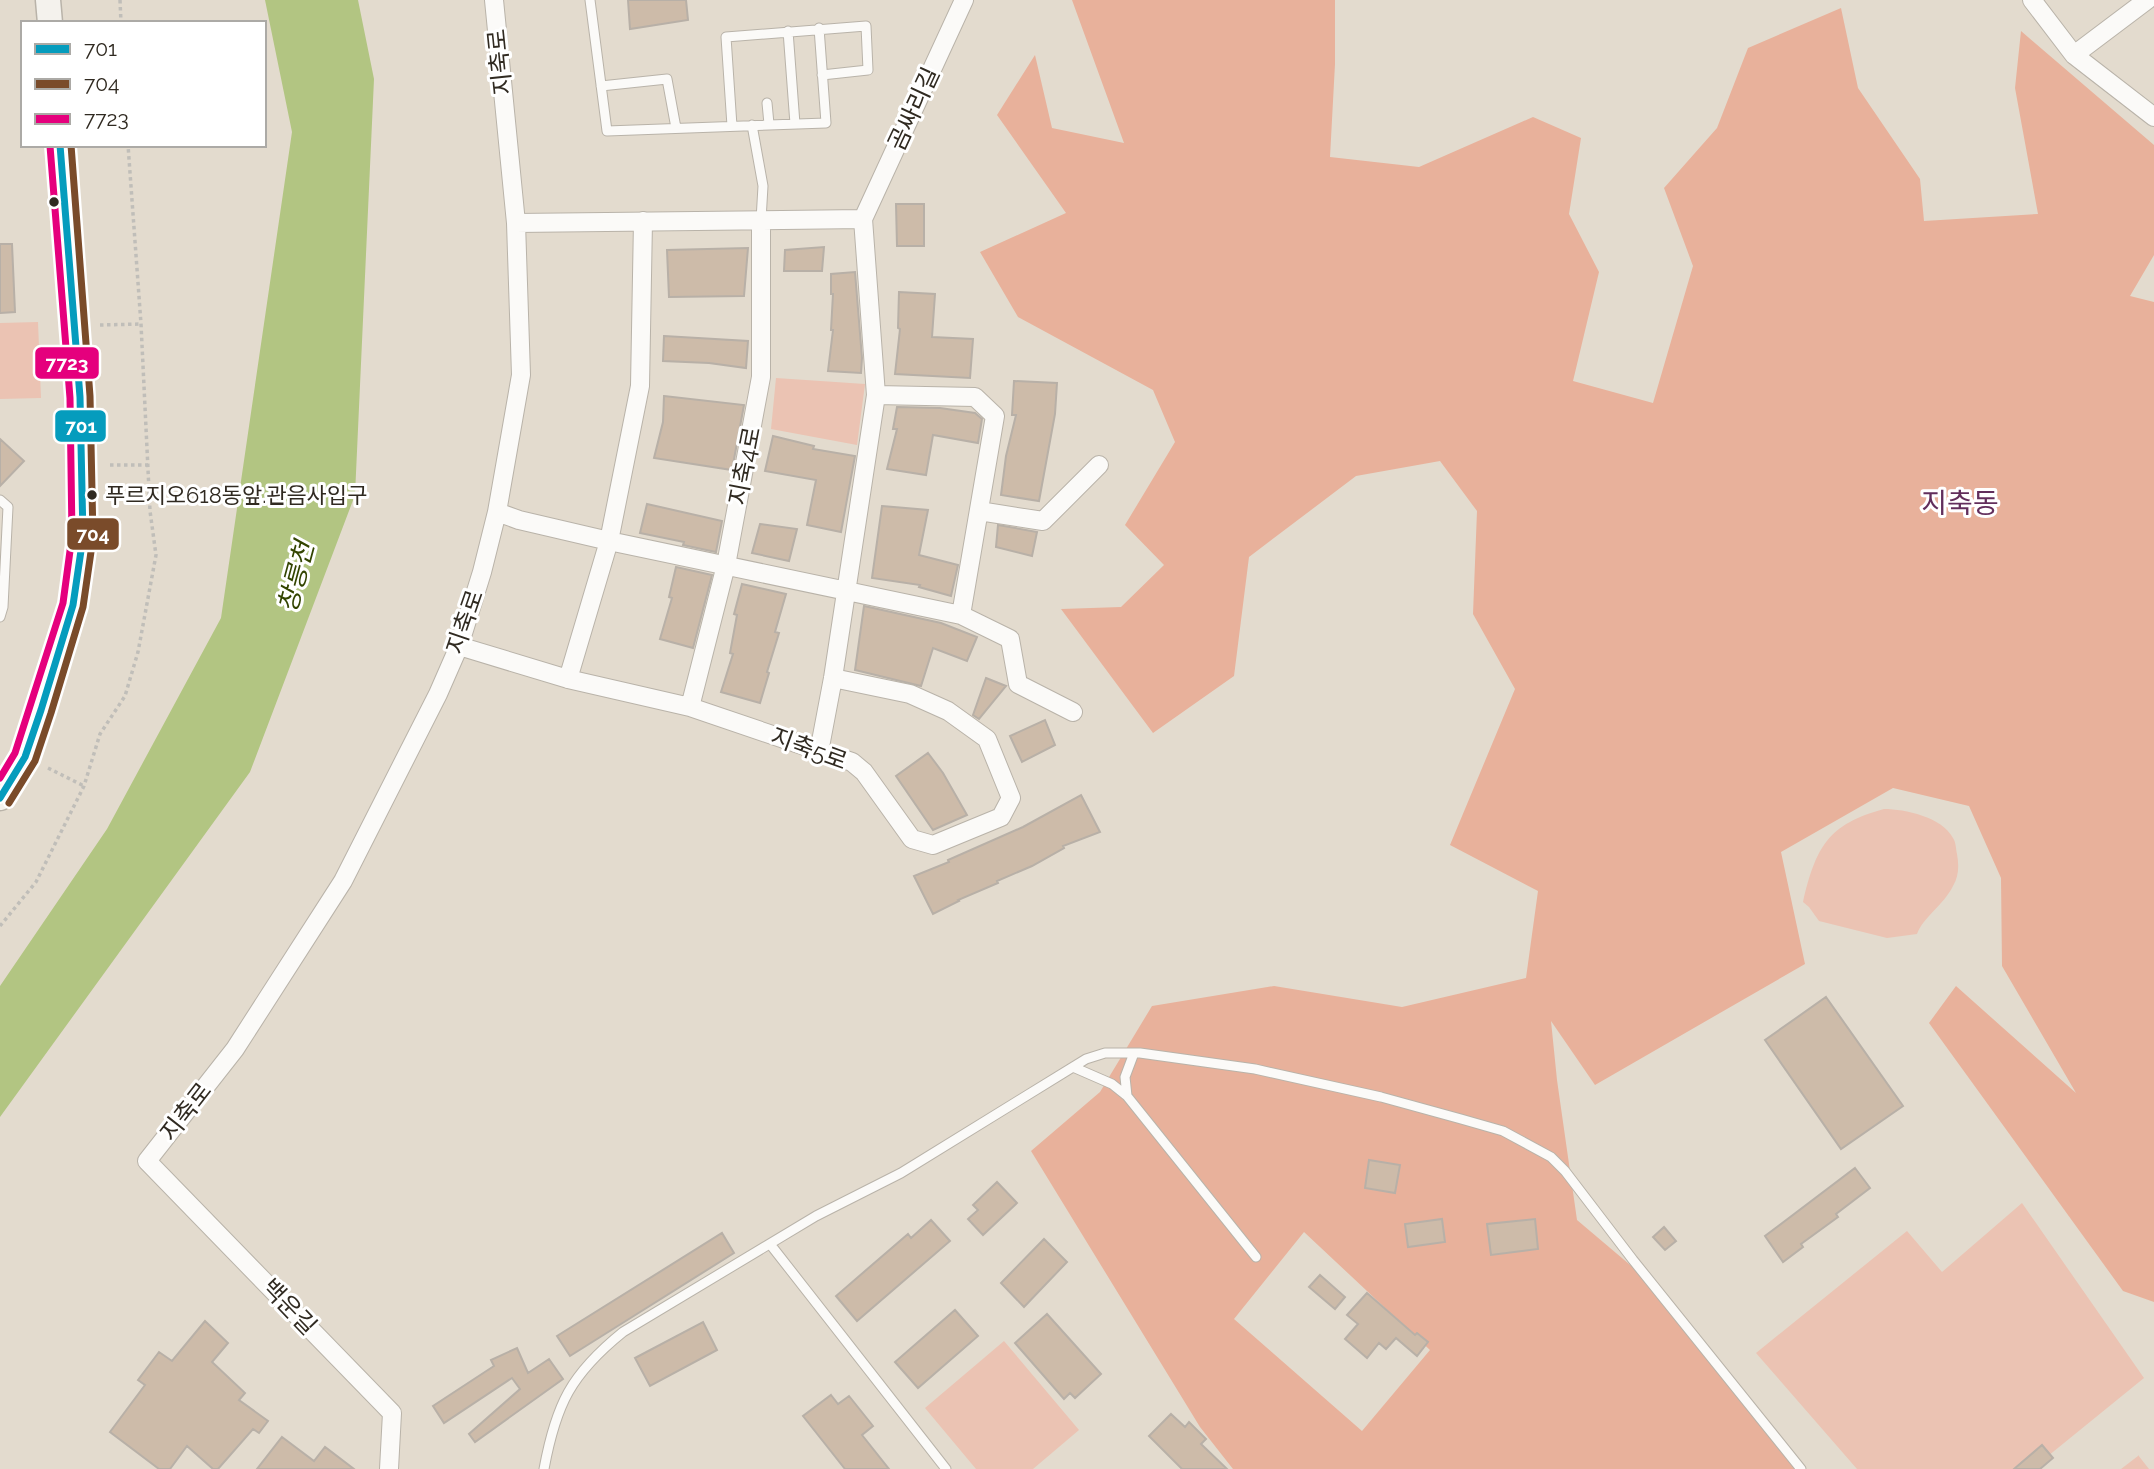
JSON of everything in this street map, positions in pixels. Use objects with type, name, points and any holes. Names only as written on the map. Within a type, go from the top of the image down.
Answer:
[{"type":"main road","points":[[48,0],[50,21]]},
{"type":"main road","points":[[0,798],[25,757],[41,710],[73,605],[83,537],[80,397],[60,147]]},
{"type":"street","name":"지축로","points":[[147,1161],[236,1049],[343,881],[438,694],[459,646],[482,572],[497,512],[521,375],[516,223],[494,0]]},
{"type":"street","name":"곰싸리길","points":[[863,219],[964,0]]},
{"type":"street","points":[[2032,0],[2074,55],[2154,117]]},
{"type":"street","points":[[2074,55],[2147,0]]},
{"type":"street","points":[[516,223],[863,219],[876,395],[833,678],[819,752]]},
{"type":"street","name":"지축4로","points":[[691,707],[726,565],[761,377],[761,220]]},
{"type":"street","points":[[568,680],[609,541],[640,386],[643,221]]},
{"type":"street","points":[[876,395],[975,397],[995,416],[961,615]]},
{"type":"street","points":[[979,511],[1043,521],[1099,465]]},
{"type":"street","points":[[497,512],[519,520],[609,541],[961,615],[1010,639],[1018,684],[1073,712]]},
{"type":"street","name":"지축5로","points":[[459,646],[568,680],[691,707],[852,762],[864,772],[912,839],[933,845],[1001,817],[1011,798],[987,739],[948,711],[910,694],[833,678]]},
{"type":"street","name":"백운길","points":[[147,1161],[392,1413],[389,1469]]},
{"type":"lane","points":[[590,0],[607,131],[826,123],[819,28]]},
{"type":"lane","points":[[732,126],[726,37],[866,26],[868,70],[822,75]]},
{"type":"lane","points":[[788,31],[795,124]]},
{"type":"lane","points":[[601,86],[667,79],[676,128]]},
{"type":"lane","points":[[767,103],[769,124]]},
{"type":"lane","points":[[752,125],[763,186],[761,220]]},
{"type":"lane","points":[[0,500],[8,507],[4,607],[0,617]]},
{"type":"lane","points":[[544,1469],[555,1417],[562,1401],[573,1382],[597,1353],[623,1332],[816,1216],[901,1173],[1086,1059],[1105,1053],[1134,1053],[1255,1069],[1381,1097],[1503,1131],[1551,1157],[1565,1171],[1801,1469]]},
{"type":"lane","points":[[1127,1096],[1125,1077],[1134,1053]]},
{"type":"lane","points":[[1073,1067],[1105,1080],[1127,1096],[1256,1257]]},
{"type":"lane","points":[[770,1244],[946,1469]]},
{"type":"path","points":[[120,0],[121,21]]},
{"type":"path","points":[[0,926],[36,882],[84,786],[100,734],[125,696],[138,652],[156,555],[150,510],[141,324],[128,147]]},
{"type":"path","points":[[100,325],[141,324]]},
{"type":"path","points":[[110,465],[148,466]]},
{"type":"path","points":[[48,768],[84,786]]},
{"type":"shaded area","points":[[1072,0],[1335,0],[1330,157],[1419,167],[1533,117],[1581,138],[1569,214],[1599,272],[1573,381],[1653,403],[1693,266],[1664,188],[1717,128],[1748,48],[1841,8],[1858,88],[1920,179],[1924,221],[2038,214],[2015,88],[2021,31],[2154,145],[2154,255],[2130,296],[2154,302],[2154,1302],[2123,1291],[1929,1023],[1956,986],[2076,1093],[2002,966],[2001,878],[1969,806],[1893,788],[1781,852],[1805,964],[1595,1085],[1551,1021],[1577,1220],[1655,1286],[1803,1469],[1233,1469],[1200,1427],[1031,1151],[1100,1092],[1152,1006],[1274,986],[1402,1007],[1526,978],[1538,891],[1450,845],[1515,689],[1473,614],[1477,511],[1440,461],[1356,476],[1249,557],[1234,676],[1153,733],[1061,609],[1121,607],[1164,565],[1125,525],[1175,442],[1153,390],[1018,317],[980,252],[1066,213],[997,115],[1035,55],[1052,128],[1124,143]],"holes":[[[1304,1232],[1430,1350],[1362,1431],[1234,1319]]]},
{"type":"shaded area","points":[[38,322],[41,398],[0,399],[0,323]]},
{"type":"shaded area","points":[[776,378],[865,384],[857,445],[771,429]]},
{"type":"shaded area","points":[[1884,809],[1922,816],[1948,831],[1955,842],[1958,862],[1953,886],[1917,934],[1887,938],[1819,921],[1803,902],[1813,866],[1820,852],[1827,840],[1850,822]]},
{"type":"shaded area","points":[[2022,1203],[2144,1378],[2032,1469],[1857,1469],[1756,1353],[1907,1231],[1942,1272]]},
{"type":"shaded area","points":[[1004,1341],[1079,1430],[1033,1469],[976,1469],[925,1408]]},
{"type":"shaded area","points":[[2138,1456],[2149,1469],[2121,1469]]},
{"type":"water","name":"창릉천","points":[[265,0],[358,0],[374,79],[355,495],[250,772],[0,1117],[0,986],[107,829],[221,618],[292,132]]},
{"type":"building","points":[[628,0],[686,0],[688,20],[630,29]]},
{"type":"building","points":[[896,204],[924,204],[924,246],[897,246]]},
{"type":"building","points":[[0,244],[12,244],[15,312],[0,313]]},
{"type":"building","points":[[824,247],[822,271],[784,271],[785,250]]},
{"type":"building","points":[[748,248],[744,296],[669,297],[667,250]]},
{"type":"building","points":[[855,272],[861,373],[828,371],[833,330],[831,274]]},
{"type":"building","points":[[899,292],[935,294],[932,337],[973,339],[970,378],[895,374],[900,329]]},
{"type":"building","points":[[664,336],[748,341],[746,368],[663,361]]},
{"type":"building","points":[[1014,381],[1057,383],[1055,414],[1039,501],[1001,495],[1006,456],[1016,415],[1012,415]]},
{"type":"building","points":[[664,396],[744,405],[732,470],[654,458],[663,422]]},
{"type":"building","points":[[897,407],[940,408],[975,413],[982,419],[978,443],[933,435],[926,475],[887,469],[897,429],[893,429]]},
{"type":"building","points":[[773,436],[814,446],[813,449],[855,456],[841,532],[807,525],[816,480],[765,471]]},
{"type":"building","points":[[0,439],[24,461],[0,486]]},
{"type":"building","points":[[647,504],[722,521],[716,552],[640,533]]},
{"type":"building","points":[[882,506],[928,510],[919,555],[958,565],[951,596],[919,587],[920,585],[872,578]]},
{"type":"building","points":[[760,524],[797,529],[789,561],[752,553]]},
{"type":"building","points":[[998,525],[1037,532],[1032,556],[996,547]]},
{"type":"building","points":[[676,567],[712,575],[693,648],[660,639],[672,598],[669,597]]},
{"type":"building","points":[[742,584],[786,594],[775,632],[779,633],[760,703],[721,692],[733,654],[730,653],[737,615],[734,614]]},
{"type":"building","points":[[864,606],[941,623],[977,637],[967,661],[933,648],[921,686],[855,670]]},
{"type":"building","points":[[986,678],[1006,686],[979,719],[973,715]]},
{"type":"building","points":[[1045,720],[1055,745],[1022,762],[1010,736]]},
{"type":"building","points":[[928,753],[967,815],[933,830],[896,776]]},
{"type":"building","points":[[1081,795],[1100,832],[1063,846],[1064,848],[1032,866],[933,914],[914,876],[1023,827]]},
{"type":"building","points":[[1826,997],[1903,1106],[1841,1149],[1765,1040]]},
{"type":"building","points":[[1369,1160],[1400,1165],[1395,1193],[1365,1188]]},
{"type":"building","points":[[1855,1168],[1870,1188],[1836,1214],[1838,1217],[1801,1244],[1803,1247],[1783,1262],[1765,1236]]},
{"type":"building","points":[[997,1182],[1017,1203],[983,1235],[968,1219],[978,1210],[973,1205]]},
{"type":"building","points":[[1442,1219],[1445,1242],[1408,1247],[1405,1224]]},
{"type":"building","points":[[1535,1219],[1538,1249],[1491,1255],[1487,1224]]},
{"type":"building","points":[[931,1220],[950,1241],[857,1321],[836,1296],[908,1234],[911,1238]]},
{"type":"building","points":[[1664,1227],[1676,1241],[1665,1250],[1653,1237]]},
{"type":"building","points":[[722,1233],[734,1253],[570,1356],[557,1336]]},
{"type":"building","points":[[1044,1239],[1067,1262],[1024,1307],[1001,1283]]},
{"type":"building","points":[[1320,1275],[1345,1297],[1335,1309],[1309,1287]]},
{"type":"building","points":[[1367,1293],[1415,1335],[1417,1333],[1428,1342],[1417,1356],[1396,1338],[1386,1349],[1379,1343],[1367,1358],[1345,1339],[1358,1324],[1347,1315]]},
{"type":"building","points":[[955,1310],[978,1336],[918,1388],[895,1362]]},
{"type":"building","points":[[1047,1314],[1101,1374],[1075,1398],[1070,1393],[1064,1399],[1015,1343]]},
{"type":"building","points":[[205,1321],[228,1343],[212,1362],[245,1393],[239,1400],[268,1421],[259,1433],[253,1429],[218,1469],[213,1469],[187,1446],[170,1469],[159,1469],[110,1432],[145,1385],[138,1380],[159,1352],[172,1361]]},
{"type":"building","points":[[703,1322],[717,1350],[650,1386],[635,1358]]},
{"type":"building","points":[[517,1348],[528,1373],[549,1359],[563,1379],[475,1442],[469,1434],[520,1389],[512,1378],[444,1423],[433,1406],[494,1366],[491,1360]]},
{"type":"building","points":[[831,1395],[838,1404],[849,1396],[873,1426],[862,1435],[889,1469],[845,1469],[803,1416]]},
{"type":"building","points":[[1171,1414],[1185,1427],[1189,1422],[1206,1439],[1201,1444],[1227,1469],[1182,1469],[1149,1436]]},
{"type":"building","points":[[282,1437],[314,1461],[325,1447],[354,1469],[257,1469]]},
{"type":"building","points":[[2042,1445],[2053,1458],[2040,1469],[2014,1469]]},
{"type":"transit line","name":"7723","points":[[0,778],[15,753],[63,603],[72,536],[70,398],[50,147]]},
{"type":"transit line","name":"701","points":[[0,798],[25,757],[41,710],[73,605],[83,537],[80,397],[60,147]]},
{"type":"transit line","name":"704","points":[[9,803],[35,761],[51,713],[83,607],[93,538],[90,396],[71,147]]},
{"type":"place","name":"푸르지오618동앞.관음사입구","points":[[92,495]]},
{"type":"district","name":"지축동","points":[[1960,503]]}]
